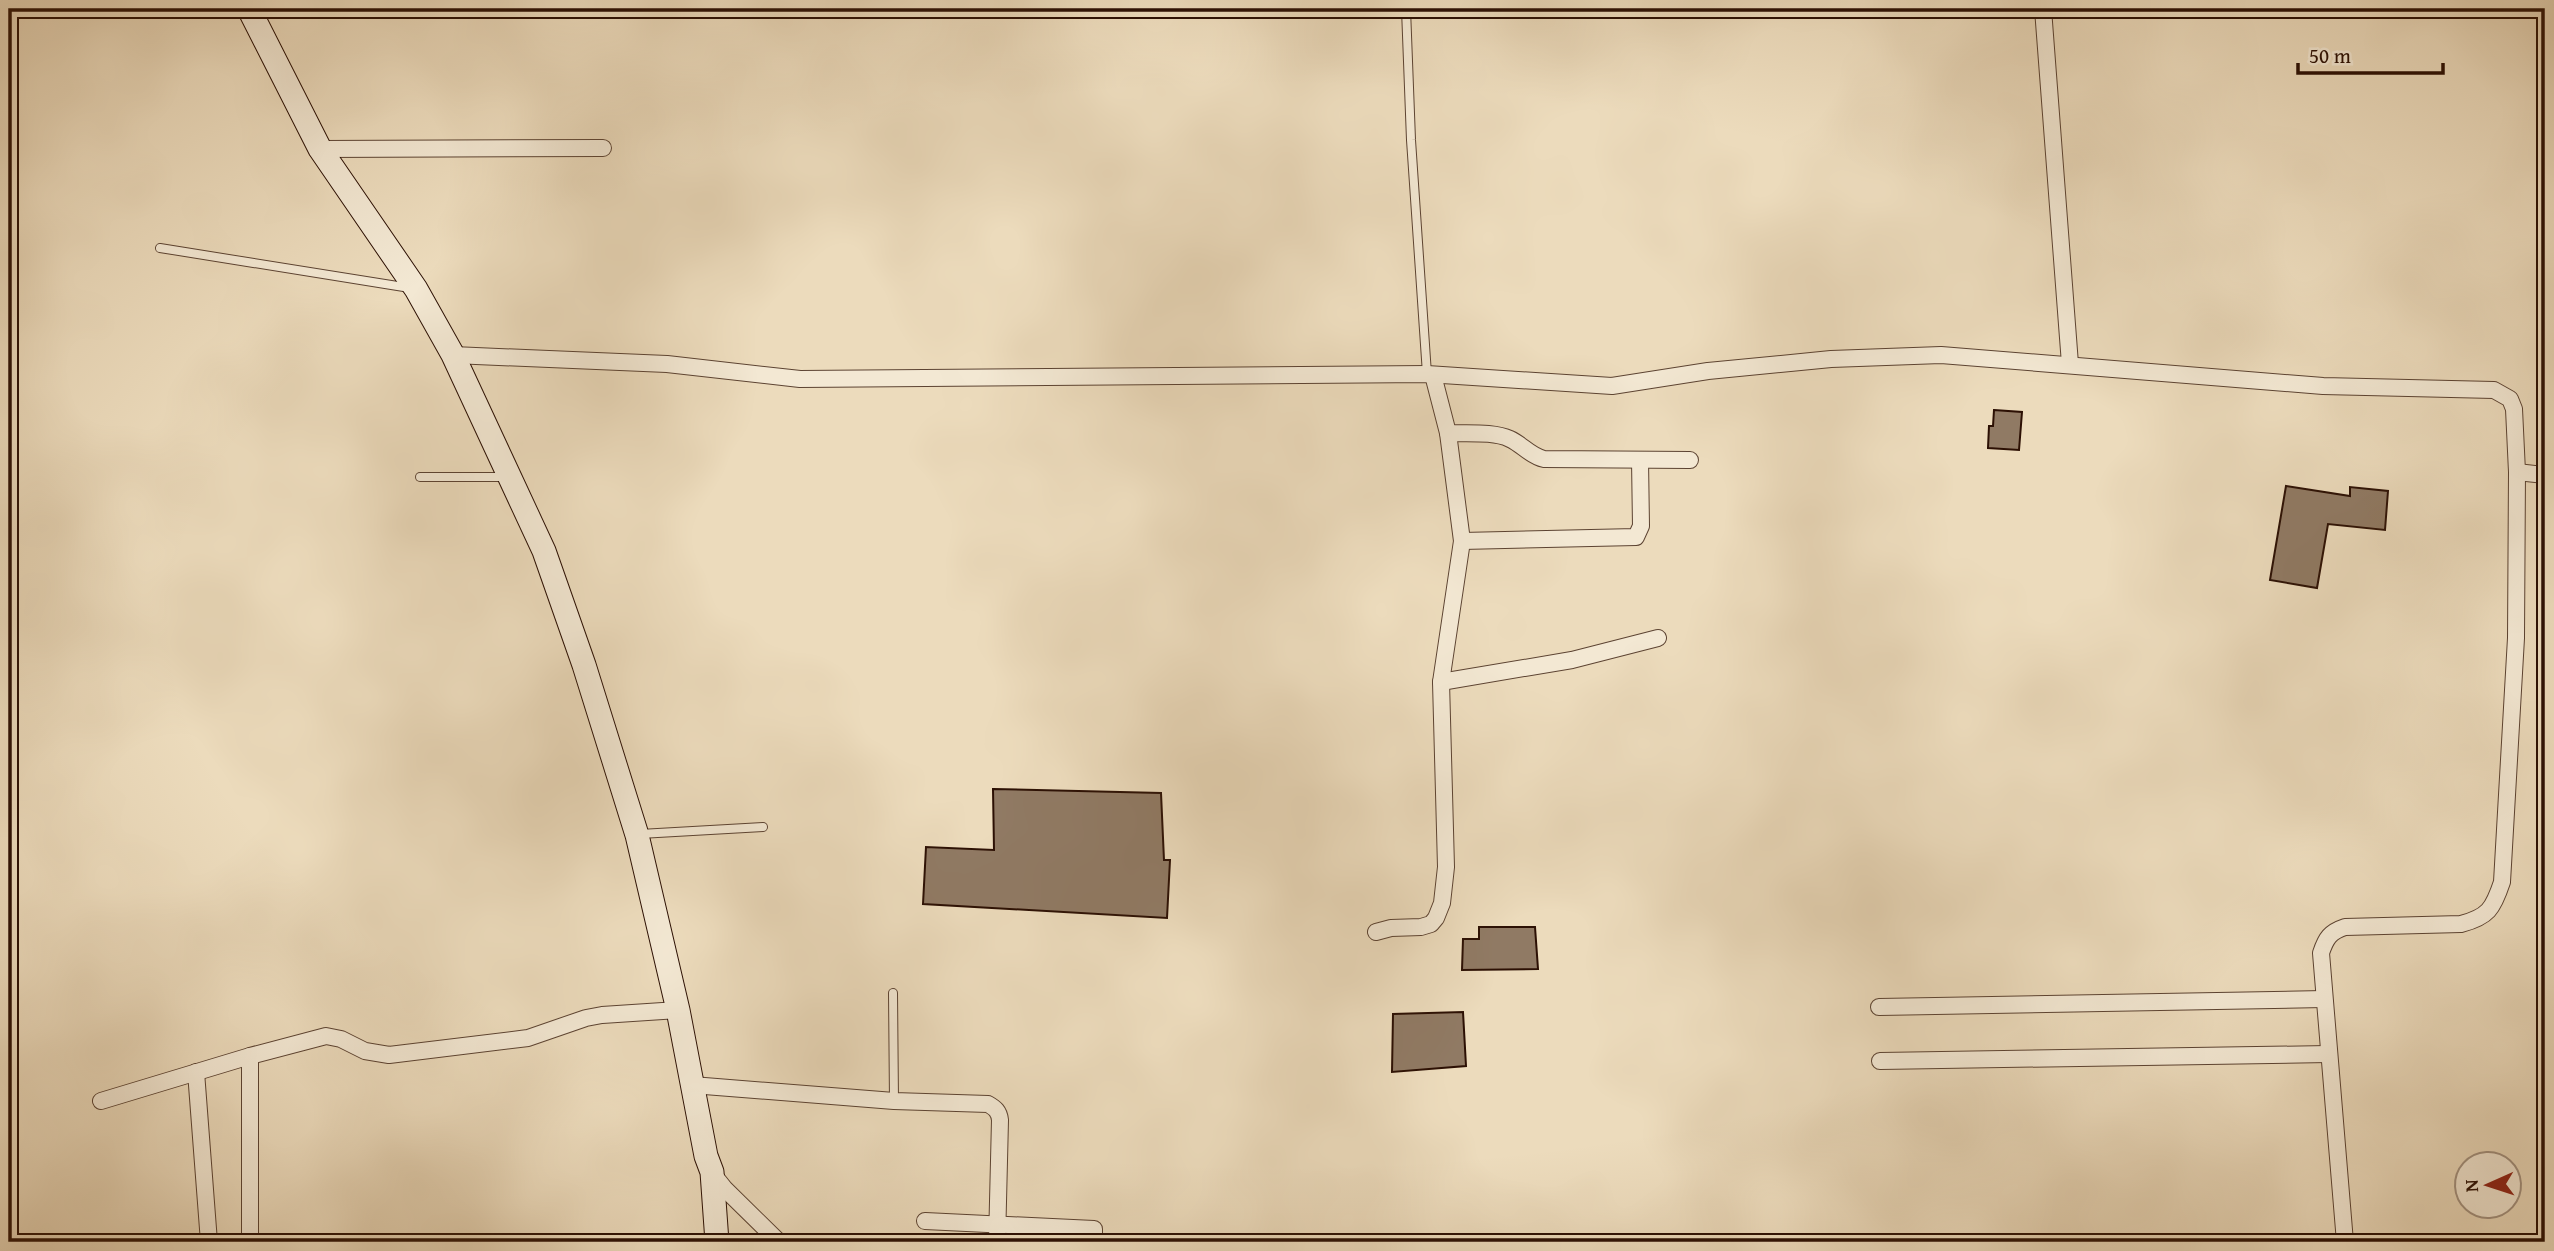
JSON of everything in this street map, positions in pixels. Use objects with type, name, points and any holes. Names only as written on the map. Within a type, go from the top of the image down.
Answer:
[{"type":"street","points":[[248,9],[320,149],[416,289],[453,355],[544,551],[584,665],[637,835],[678,1010],[706,1156],[712,1172],[717,1242]]},
{"type":"street","points":[[2040,9],[2070,364]]},
{"type":"street","points":[[320,149],[603,148]]},
{"type":"street","points":[[453,355],[667,364],[800,379],[1430,375],[1612,386],[1708,371],[1831,359],[1941,355],[2323,386],[2494,390],[2503,393],[2510,399],[2514,409],[2517,472],[2516,638],[2502,882],[2496,901],[2488,913],[2476,920],[2460,924],[2345,927],[2326,938],[2320,953],[2345,1242]]},
{"type":"street","points":[[1376,932],[1431,924],[1442,903],[1446,867],[1441,682],[1462,541],[1448,433],[1430,375]]},
{"type":"street","points":[[1448,433],[1503,436],[1535,457],[1544,459],[1690,460]]},
{"type":"street","points":[[1462,541],[1636,537],[1641,526],[1640,460]]},
{"type":"street","points":[[2517,472],[2545,475]]},
{"type":"street","points":[[1441,682],[1572,660],[1658,638]]},
{"type":"street","points":[[1879,1007],[2324,999]]},
{"type":"street","points":[[100,1101],[326,1036],[341,1039],[365,1051],[389,1055],[528,1038],[602,1015],[678,1010]]},
{"type":"street","points":[[1880,1061],[2328,1054]]},
{"type":"street","points":[[250,1056],[250,1242]]},
{"type":"street","points":[[195,1072],[209,1242]]},
{"type":"street","points":[[692,1085],[894,1101],[988,1104],[994,1107],[1000,1120],[997,1242]]},
{"type":"street","points":[[712,1172],[725,1189],[779,1242]]},
{"type":"street","points":[[925,1221],[1094,1229],[1094,1242]]},
{"type":"lane","points":[[1406,9],[1411,140],[1430,375]]},
{"type":"lane","points":[[160,248],[416,289]]},
{"type":"lane","points":[[420,477],[509,477]]},
{"type":"lane","points":[[637,835],[763,827]]},
{"type":"lane","points":[[893,993],[894,1101]]},
{"type":"building","points":[[1994,410],[2022,412],[2019,450],[1988,448],[1989,426],[1993,426]]},
{"type":"building","points":[[2286,486],[2350,496],[2350,487],[2388,491],[2385,530],[2328,524],[2317,588],[2270,580]]},
{"type":"building","points":[[993,789],[1161,793],[1164,860],[1170,860],[1167,918],[923,904],[926,847],[994,850]]},
{"type":"building","points":[[1479,927],[1535,927],[1538,969],[1462,970],[1463,939],[1479,939]]},
{"type":"building","points":[[1463,1012],[1466,1066],[1392,1072],[1393,1014]]}]
